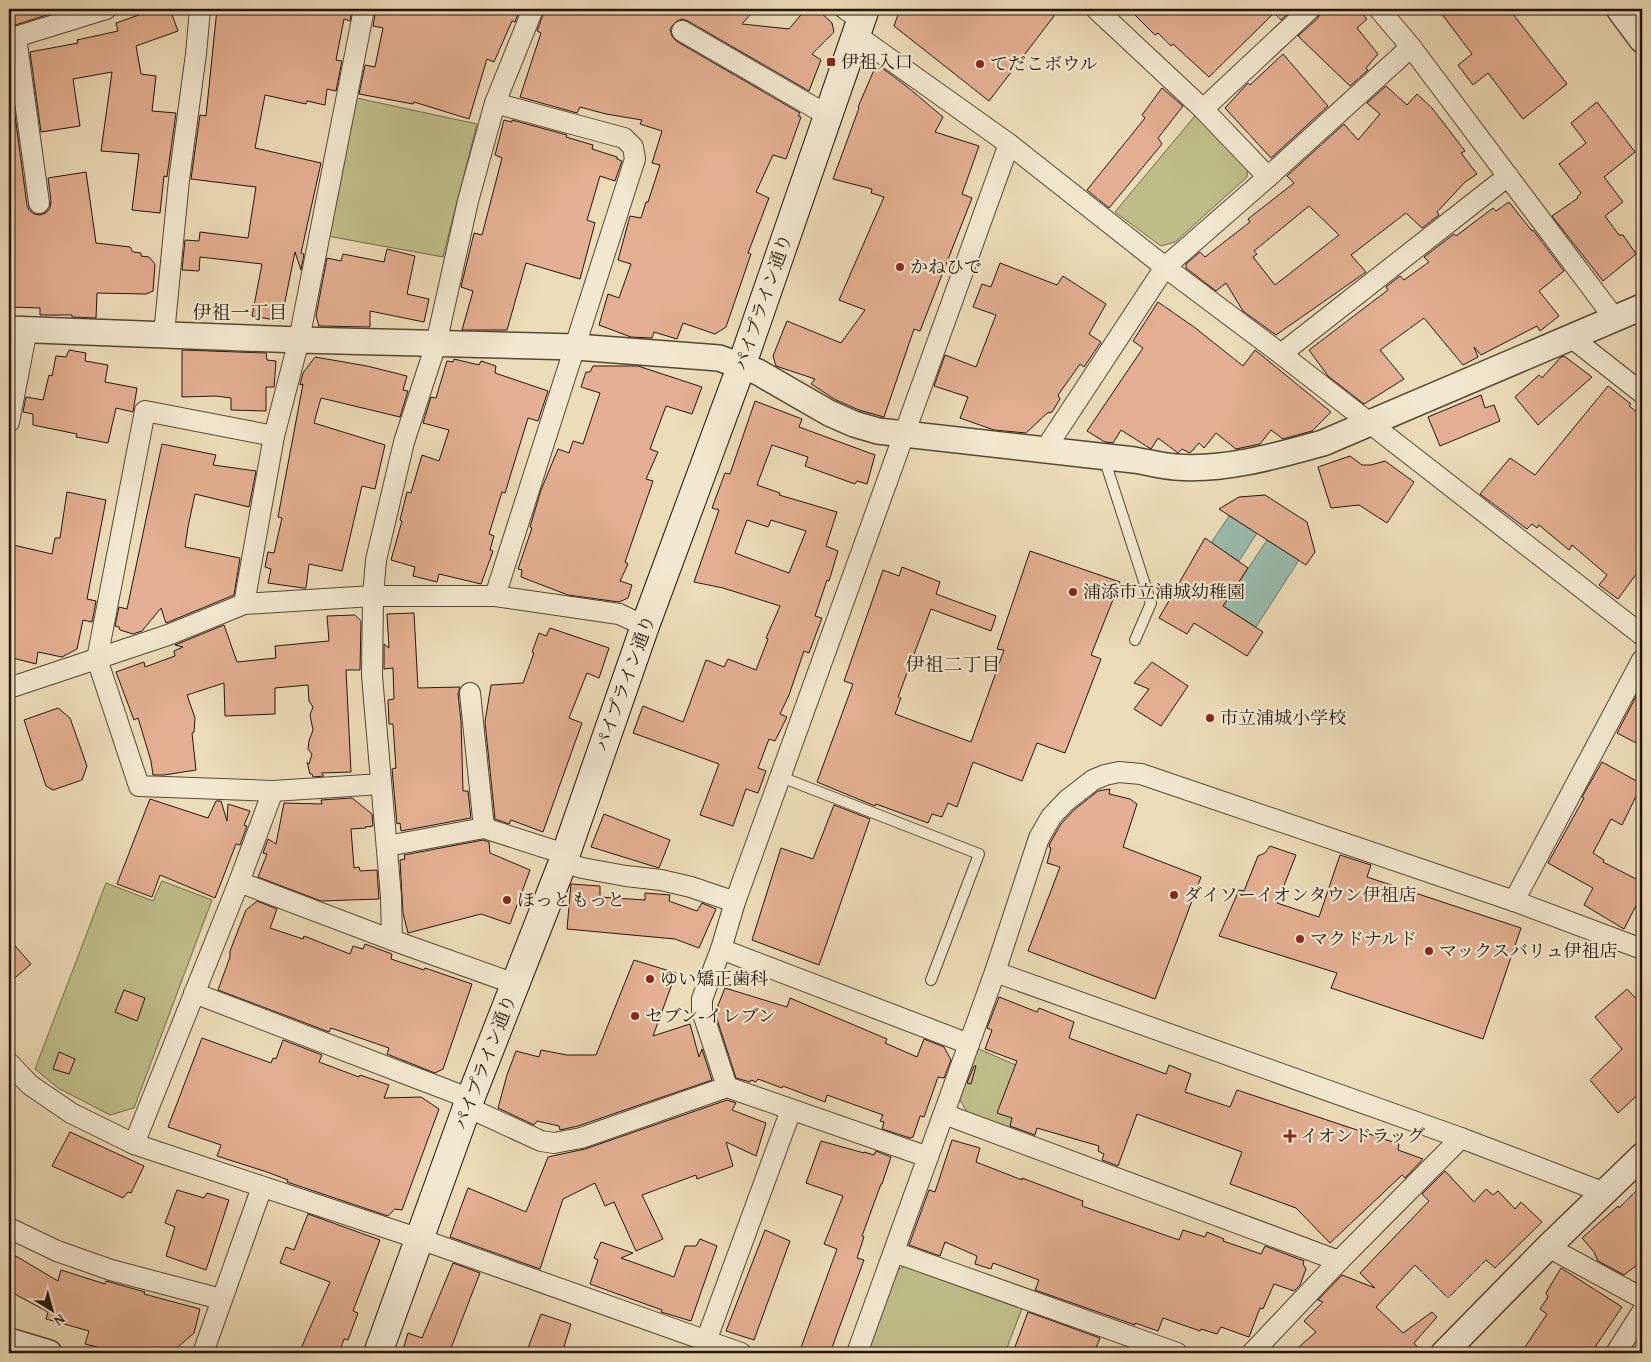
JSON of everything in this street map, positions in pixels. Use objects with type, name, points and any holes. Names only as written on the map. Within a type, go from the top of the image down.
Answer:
[{"type":"main road","name":"パイプライン通り","points":[[378,1353],[469,1103],[564,858],[740,367],[827,115],[857,18]]},
{"type":"street","points":[[39,202],[13,38],[106,9]]},
{"type":"street","points":[[164,334],[179,180],[196,54],[200,9]]},
{"type":"street","points":[[244,604],[274,436],[299,340],[364,9]]},
{"type":"street","points":[[392,940],[391,897],[372,676],[373,596],[376,560],[404,442],[436,344],[468,201],[495,103],[534,9]]},
{"type":"street","points":[[1096,9],[1204,109],[1268,177]]},
{"type":"street","points":[[1204,109],[1310,9]]},
{"type":"street","points":[[1379,9],[1411,47],[1615,319]]},
{"type":"street","points":[[1618,9],[1642,40]]},
{"type":"street","points":[[857,18],[1009,144],[1165,267],[1281,354],[1642,635]]},
{"type":"street","points":[[682,31],[827,115]]},
{"type":"street","points":[[1044,451],[1165,267],[1268,177],[1411,47]]},
{"type":"street","points":[[495,103],[624,138],[633,147],[635,159],[495,596]]},
{"type":"street","points":[[727,1088],[702,1011],[702,999],[1009,144]]},
{"type":"street","points":[[1281,354],[1508,176]]},
{"type":"street","points":[[9,422],[18,329],[299,340],[576,347],[719,358],[758,372],[829,413],[854,424],[878,431],[1176,467],[1212,466],[1270,457],[1323,443],[1642,307]]},
{"type":"street","points":[[1572,338],[1642,393]]},
{"type":"street","points":[[274,436],[144,411],[97,659],[139,786],[273,791],[381,784]]},
{"type":"street","points":[[9,688],[168,635],[244,604],[373,596],[495,596],[619,614],[646,626]]},
{"type":"street","points":[[1514,901],[1642,660]]},
{"type":"street","points":[[470,693],[484,828]]},
{"type":"street","points":[[857,1353],[995,972],[1039,838],[1052,817],[1080,789],[1105,774],[1119,772],[1141,774],[1514,901],[1642,950]]},
{"type":"street","points":[[134,1144],[239,882],[273,791]]},
{"type":"street","points":[[387,846],[484,828],[564,858],[582,868],[661,880],[691,887],[736,902]]},
{"type":"street","points":[[239,882],[514,984]]},
{"type":"street","points":[[721,949],[969,1044]]},
{"type":"street","points":[[995,972],[1461,1138],[1605,1193]]},
{"type":"street","points":[[194,993],[469,1103],[541,1141],[554,1143],[581,1138],[727,1088],[928,1157]]},
{"type":"street","points":[[9,1063],[30,1084],[71,1113],[134,1144],[420,1239],[741,1353]]},
{"type":"street","points":[[706,1341],[790,1110]]},
{"type":"street","points":[[944,1114],[1339,1260]]},
{"type":"street","points":[[1252,1353],[1339,1260],[1461,1138]]},
{"type":"street","points":[[1444,1353],[1548,1247],[1642,1156]]},
{"type":"street","points":[[203,1353],[262,1187]]},
{"type":"street","points":[[9,1228],[57,1251],[111,1270],[221,1299]]},
{"type":"street","points":[[1548,1247],[1642,1298]]},
{"type":"street","points":[[894,1252],[1177,1353]]},
{"type":"street","points":[[1616,1353],[1642,1312]]},
{"type":"street","points":[[9,1341],[48,1353]]},
{"type":"lane","points":[[1104,457],[1151,603],[1135,640]]},
{"type":"lane","points":[[781,777],[978,854],[931,980]]},
{"type":"shaded area","points":[[352,97],[477,124],[443,257],[327,236]]},
{"type":"shaded area","points":[[1199,111],[1248,162],[1247,177],[1175,242],[1161,246],[1115,212]]},
{"type":"shaded area","points":[[1229,516],[1257,533],[1239,561],[1211,543]]},
{"type":"shaded area","points":[[1267,540],[1299,560],[1256,627],[1223,606]]},
{"type":"shaded area","points":[[162,881],[212,900],[134,1108],[110,1115],[58,1088],[35,1069],[106,883],[153,901]]},
{"type":"shaded area","points":[[974,1047],[1023,1068],[1052,1077],[1034,1137],[967,1112],[957,1095]]},
{"type":"shaded area","points":[[908,1265],[1023,1306],[1005,1353],[865,1353],[896,1270]]},
{"type":"building","points":[[9,9],[59,9],[59,11],[9,27]]},
{"type":"building","points":[[156,9],[170,9],[178,31],[136,46],[141,74],[156,76],[152,111],[176,113],[167,177],[164,176],[160,213],[132,210],[139,154],[101,151],[112,72],[73,79],[80,126],[41,132],[30,52],[78,43],[77,40],[118,31],[116,23]]},
{"type":"building","points":[[217,9],[352,9],[350,21],[344,19],[336,60],[342,61],[336,91],[327,89],[325,105],[307,101],[306,104],[265,95],[255,148],[321,163],[301,253],[304,254],[301,270],[295,252],[281,321],[252,316],[262,264],[200,257],[199,271],[182,270],[185,240],[199,241],[200,232],[248,238],[256,187],[191,179],[200,115],[206,116]]},
{"type":"building","points":[[376,9],[520,9],[515,22],[512,21],[494,62],[487,59],[469,119],[414,102],[413,104],[359,94],[365,65],[375,67],[383,28],[373,26]]},
{"type":"building","points":[[545,9],[755,9],[742,24],[789,29],[806,9],[817,9],[832,23],[834,32],[812,54],[821,60],[809,91],[688,21],[682,19],[677,21],[670,30],[676,41],[800,113],[798,116],[801,117],[786,159],[773,155],[756,192],[769,198],[748,253],[751,254],[726,327],[715,334],[683,323],[677,339],[654,332],[652,338],[631,337],[599,325],[608,294],[619,298],[631,264],[618,260],[630,216],[641,218],[646,202],[648,202],[660,165],[652,163],[662,131],[640,124],[642,120],[606,114],[580,107],[577,113],[520,97],[541,33],[537,31]]},
{"type":"building","name":"てだこボウル","points":[[900,9],[1046,9],[1054,16],[989,101],[894,26]]},
{"type":"building","points":[[1129,9],[1293,9],[1281,20],[1274,13],[1209,77],[1173,44],[1171,46],[1158,33],[1155,35]]},
{"type":"building","points":[[1322,9],[1358,9],[1367,19],[1357,28],[1378,54],[1366,68],[1368,70],[1350,86],[1298,36],[1318,18]]},
{"type":"building","points":[[1438,9],[1509,9],[1567,84],[1523,119],[1488,73],[1473,85],[1458,65],[1472,54]]},
{"type":"building","points":[[1283,54],[1328,106],[1271,158],[1225,108],[1248,83],[1250,85]]},
{"type":"building","points":[[882,68],[943,117],[935,132],[979,146],[962,194],[972,198],[920,331],[914,329],[884,417],[859,410],[836,400],[811,384],[815,379],[776,366],[773,356],[787,321],[841,343],[865,310],[839,300],[884,197],[871,193],[872,189],[833,179],[858,107],[874,70]]},
{"type":"building","points":[[9,71],[29,210],[34,214],[40,215],[46,213],[50,208],[48,178],[86,172],[96,243],[130,247],[133,252],[149,257],[155,264],[153,291],[146,294],[97,293],[96,318],[72,317],[72,315],[40,315],[40,308],[9,307]]},
{"type":"building","points":[[1386,86],[1407,105],[1417,94],[1432,108],[1465,151],[1461,153],[1477,174],[1465,182],[1437,212],[1439,215],[1422,228],[1406,213],[1351,255],[1366,272],[1276,335],[1243,311],[1226,283],[1216,291],[1186,268],[1186,264],[1200,252],[1205,257],[1250,222],[1248,219],[1294,183],[1287,176],[1344,124],[1358,140],[1380,114],[1367,103]],"holes":[[[1309,206],[1339,235],[1275,285],[1253,257],[1257,254],[1254,251]]]},
{"type":"building","points":[[1162,88],[1183,106],[1158,138],[1162,144],[1109,208],[1087,190],[1145,118],[1142,115]]},
{"type":"building","points":[[1597,102],[1635,152],[1604,177],[1623,202],[1605,216],[1619,235],[1623,235],[1636,254],[1603,281],[1552,216],[1578,198],[1581,193],[1559,164],[1586,143],[1571,123]]},
{"type":"building","points":[[504,120],[512,122],[512,120],[567,135],[566,137],[593,145],[592,149],[617,157],[617,159],[622,161],[615,181],[600,176],[587,220],[595,223],[580,279],[526,263],[507,330],[462,330],[473,291],[461,287],[474,233],[482,235],[502,158],[495,155]]},
{"type":"building","points":[[1509,202],[1564,271],[1539,291],[1559,316],[1540,331],[1537,326],[1481,355],[1474,347],[1478,357],[1463,365],[1424,318],[1380,350],[1404,379],[1364,404],[1328,376],[1309,350],[1388,290],[1386,287],[1400,276],[1404,280],[1429,262],[1424,257],[1454,234],[1456,236],[1493,208],[1496,211]]},
{"type":"building","points":[[387,249],[415,256],[407,294],[429,299],[424,322],[370,311],[370,327],[319,326],[316,316],[327,258],[341,261],[343,254],[384,262]]},
{"type":"building","points":[[1000,263],[1057,285],[1063,276],[1106,304],[1089,334],[1101,342],[1084,367],[1080,364],[1058,395],[1060,399],[1052,412],[1047,413],[1026,433],[994,430],[960,418],[968,397],[934,386],[945,355],[976,367],[996,315],[973,307],[982,284],[991,287]]},
{"type":"building","points":[[1158,302],[1194,327],[1243,366],[1255,350],[1331,412],[1312,431],[1283,439],[1271,430],[1260,444],[1236,449],[1216,433],[1204,448],[1199,443],[1190,453],[1182,449],[1178,453],[1158,438],[1151,449],[1121,430],[1113,443],[1105,442],[1087,431],[1143,348],[1133,341]]},
{"type":"building","points":[[69,350],[86,353],[85,361],[108,365],[105,382],[137,388],[133,412],[116,408],[108,443],[76,437],[77,434],[33,425],[33,414],[23,412],[26,397],[43,400],[49,375],[52,376],[56,356],[66,357]]},
{"type":"building","points":[[182,350],[266,353],[267,360],[276,361],[274,387],[266,387],[266,411],[231,410],[231,398],[216,396],[182,397]]},
{"type":"building","points":[[1564,356],[1592,377],[1538,425],[1515,397],[1539,375],[1542,378]]},
{"type":"building","points":[[315,357],[367,366],[407,376],[403,390],[408,391],[400,417],[321,398],[314,423],[385,445],[375,489],[362,486],[342,571],[309,564],[306,588],[303,588],[268,583],[271,569],[265,567],[268,552],[274,553],[282,518],[278,517],[303,384],[300,385],[303,373]]},
{"type":"building","points":[[454,359],[479,365],[481,361],[496,366],[495,373],[548,391],[538,421],[528,418],[505,493],[502,492],[489,534],[494,536],[490,550],[493,551],[481,584],[439,574],[437,582],[413,576],[415,567],[391,560],[402,521],[400,520],[407,492],[411,493],[422,455],[439,461],[449,430],[423,423],[431,397],[436,398],[447,361],[453,362]]},
{"type":"building","points":[[593,366],[638,366],[702,387],[692,414],[666,406],[650,449],[658,452],[646,479],[653,481],[625,562],[628,564],[620,581],[632,585],[628,598],[619,602],[568,595],[521,577],[522,570],[518,569],[532,528],[530,527],[541,490],[558,449],[569,453],[573,441],[583,444],[600,393],[581,387],[586,372],[590,372]]},
{"type":"building","points":[[1608,386],[1631,404],[1629,406],[1642,416],[1642,566],[1618,599],[1599,585],[1607,575],[1572,545],[1569,550],[1539,525],[1537,528],[1532,524],[1527,529],[1480,494],[1510,458],[1535,475]]},
{"type":"building","points":[[1481,395],[1485,408],[1494,405],[1500,421],[1440,446],[1428,417]]},
{"type":"building","points":[[755,401],[802,419],[799,427],[875,455],[867,484],[857,481],[855,484],[805,466],[808,457],[772,445],[757,485],[780,493],[779,495],[837,512],[826,546],[838,551],[829,581],[827,580],[815,616],[822,618],[809,653],[804,651],[789,695],[780,714],[787,717],[775,741],[769,739],[758,768],[766,771],[758,793],[746,789],[733,826],[700,815],[719,764],[633,733],[643,706],[683,722],[706,660],[724,667],[728,659],[756,670],[768,639],[766,638],[780,606],[723,588],[694,582],[719,510],[712,508],[725,473],[730,474]],"holes":[[[747,520],[768,527],[771,520],[806,531],[789,573],[735,553]]]},
{"type":"building","points":[[162,444],[216,455],[213,465],[256,471],[249,507],[195,494],[188,527],[185,547],[240,558],[234,595],[166,623],[161,608],[142,631],[133,634],[120,630],[119,627],[115,626],[119,607],[127,609]]},
{"type":"building","points":[[1350,456],[1362,465],[1371,465],[1385,461],[1414,482],[1387,523],[1359,505],[1331,508],[1318,467]]},
{"type":"building","points":[[67,492],[106,500],[87,599],[96,601],[92,622],[83,620],[77,649],[62,657],[38,652],[36,664],[9,657],[9,544],[52,554],[55,538],[60,538]]},
{"type":"building","points":[[1265,495],[1307,522],[1315,552],[1306,565],[1219,509],[1239,497]]},
{"type":"building","points":[[1205,538],[1248,568],[1223,606],[1263,632],[1247,656],[1194,623],[1187,634],[1159,618]]},
{"type":"building","points":[[1030,551],[1120,582],[1091,655],[1101,659],[1065,753],[1037,743],[1022,781],[973,762],[957,807],[948,803],[942,817],[932,814],[928,823],[876,804],[875,806],[817,782],[853,684],[844,681],[883,570],[899,576],[902,567],[940,582],[936,594],[996,616],[991,631],[931,609],[898,697],[901,698],[895,714],[971,742],[1004,650],[997,649]]},
{"type":"building","points":[[414,613],[418,688],[460,687],[458,694],[461,721],[463,791],[468,791],[471,818],[401,831],[400,823],[397,824],[392,769],[396,768],[393,724],[389,724],[388,700],[394,699],[393,668],[384,669],[384,644],[389,648],[387,614]]},
{"type":"building","points":[[355,615],[361,621],[360,670],[346,670],[351,772],[321,773],[324,776],[313,777],[310,774],[307,762],[309,764],[312,754],[308,749],[313,730],[310,715],[313,707],[309,701],[308,685],[275,688],[275,714],[225,716],[224,683],[187,695],[195,718],[194,732],[192,733],[196,770],[153,775],[151,761],[138,718],[134,720],[116,672],[144,662],[145,667],[175,656],[174,651],[183,647],[175,645],[224,625],[237,662],[276,658],[275,646],[329,641],[327,616]]},
{"type":"building","points":[[550,628],[609,648],[599,678],[587,673],[569,718],[582,723],[543,832],[511,820],[509,824],[495,819],[485,722],[491,685],[523,683],[539,633],[546,636]]},
{"type":"building","points":[[1152,662],[1188,686],[1161,726],[1134,709],[1149,689],[1134,683]]},
{"type":"building","points":[[1642,685],[1642,746],[1617,733]]},
{"type":"building","points":[[58,708],[70,718],[87,766],[82,780],[53,790],[46,786],[24,720]]},
{"type":"building","points":[[1602,762],[1642,784],[1622,825],[1611,819],[1593,853],[1604,860],[1603,862],[1642,882],[1642,894],[1624,929],[1584,905],[1593,888],[1548,863]]},
{"type":"building","points":[[1110,789],[1109,794],[1130,799],[1137,804],[1123,847],[1201,877],[1155,999],[1028,951],[1060,867],[1047,863],[1051,848],[1049,847],[1050,843],[1061,824],[1074,810],[1098,791]]},
{"type":"building","points":[[352,798],[372,814],[373,826],[351,829],[354,868],[359,867],[360,871],[377,870],[379,899],[321,901],[258,877],[267,854],[263,853],[268,839],[276,844],[284,803],[322,804],[321,800]]},
{"type":"building","points":[[150,799],[208,818],[216,801],[221,801],[227,821],[228,804],[250,811],[244,825],[247,826],[240,845],[236,844],[215,898],[160,875],[152,897],[117,884]]},
{"type":"building","points":[[834,805],[870,819],[819,965],[752,940],[781,848],[813,859]]},
{"type":"building","points":[[604,814],[670,840],[659,868],[591,847]]},
{"type":"building","points":[[483,840],[489,842],[490,853],[530,870],[510,924],[481,914],[408,933],[403,913],[400,860],[405,859],[404,855]]},
{"type":"building","name":"マックスバリュ伊祖店","points":[[1270,846],[1296,855],[1277,903],[1319,917],[1340,855],[1371,865],[1367,877],[1521,928],[1483,1039],[1331,988],[1337,973],[1219,936],[1239,890],[1244,891],[1258,856],[1265,853]]},
{"type":"building","points":[[571,884],[600,886],[600,897],[645,900],[645,893],[670,895],[669,901],[697,911],[702,903],[716,909],[699,948],[675,939],[567,929]]},
{"type":"building","points":[[257,901],[277,909],[270,928],[303,939],[304,936],[350,954],[353,946],[363,949],[365,944],[392,954],[391,959],[472,984],[443,1069],[435,1073],[387,1054],[389,1048],[331,1028],[329,1032],[218,990],[230,957],[230,951],[246,910]]},
{"type":"building","points":[[9,939],[31,964],[9,983]]},
{"type":"building","points":[[634,960],[676,973],[653,1036],[690,1024],[699,1057],[702,1049],[712,1080],[578,1126],[560,1130],[559,1126],[537,1121],[534,1125],[498,1108],[516,1051],[539,1057],[541,1050],[567,1055],[596,1055]]},
{"type":"building","points":[[725,988],[787,1007],[790,998],[887,1039],[885,1043],[917,1057],[924,1039],[944,1047],[951,1060],[944,1078],[938,1077],[924,1117],[920,1116],[913,1137],[910,1138],[882,1129],[884,1122],[880,1121],[883,1115],[827,1095],[825,1102],[758,1079],[756,1082],[751,1080],[750,1082],[736,1078],[715,1013]]},
{"type":"building","points":[[1627,989],[1642,1005],[1642,1091],[1618,1113],[1590,1080],[1622,1049],[1595,1017]]},
{"type":"building","points":[[124,990],[145,998],[137,1021],[115,1012]]},
{"type":"building","points":[[999,997],[1037,1012],[1039,1008],[1074,1022],[1069,1038],[1166,1074],[1169,1065],[1191,1074],[1185,1092],[1230,1107],[1237,1090],[1399,1144],[1398,1150],[1423,1159],[1405,1178],[1402,1175],[1330,1243],[1296,1208],[1230,1184],[1242,1152],[1137,1114],[1118,1166],[1102,1160],[1104,1154],[1098,1151],[1099,1146],[1037,1128],[1035,1135],[1010,1126],[1012,1118],[997,1113],[1017,1061],[985,1049],[992,1030],[987,1028]]},
{"type":"building","points":[[202,1038],[271,1063],[273,1058],[276,1059],[283,1040],[322,1055],[319,1062],[359,1077],[360,1075],[389,1085],[384,1098],[421,1097],[439,1109],[402,1210],[395,1209],[388,1216],[287,1182],[288,1180],[267,1172],[217,1156],[221,1145],[168,1127]]},
{"type":"building","points":[[59,1052],[75,1059],[69,1074],[53,1069]]},
{"type":"building","points":[[974,1066],[976,1066],[971,1084],[967,1083]]},
{"type":"building","points":[[727,1100],[736,1103],[732,1110],[766,1123],[756,1156],[726,1142],[733,1166],[697,1179],[696,1175],[642,1195],[663,1239],[636,1251],[614,1202],[605,1206],[595,1183],[563,1199],[540,1269],[450,1237],[468,1188],[526,1212],[548,1157],[585,1149]]},
{"type":"building","points":[[70,1132],[144,1166],[131,1193],[128,1192],[123,1198],[52,1166]]},
{"type":"building","points":[[952,1140],[980,1148],[976,1162],[1083,1201],[1082,1206],[1179,1240],[1183,1230],[1205,1237],[1207,1232],[1224,1239],[1223,1241],[1261,1254],[1265,1246],[1304,1261],[1303,1264],[1306,1269],[1300,1285],[1294,1291],[1274,1284],[1263,1309],[1260,1308],[1249,1337],[1221,1327],[1217,1334],[1201,1329],[1200,1331],[1163,1318],[1158,1331],[1135,1323],[1135,1325],[1035,1290],[1039,1280],[993,1263],[991,1269],[975,1264],[977,1256],[945,1242],[940,1256],[909,1245],[929,1190],[935,1192]]},
{"type":"building","points":[[821,1141],[874,1155],[876,1151],[891,1157],[862,1236],[864,1237],[857,1258],[864,1260],[830,1353],[799,1353],[837,1249],[824,1244],[843,1196],[806,1183]]},
{"type":"building","points":[[1445,1171],[1474,1202],[1486,1189],[1493,1195],[1498,1191],[1515,1209],[1521,1202],[1542,1222],[1495,1268],[1486,1260],[1448,1298],[1415,1265],[1376,1307],[1403,1333],[1432,1312],[1437,1317],[1414,1343],[1422,1353],[1292,1353],[1316,1332],[1304,1321],[1323,1302],[1318,1300],[1342,1275],[1375,1288],[1360,1273],[1429,1201],[1422,1194]]},
{"type":"building","points":[[1642,1185],[1642,1261],[1624,1275],[1598,1261],[1594,1252],[1582,1238],[1618,1206],[1619,1208]]},
{"type":"building","points":[[177,1190],[204,1198],[207,1193],[229,1200],[206,1270],[166,1256],[175,1227],[165,1223]]},
{"type":"building","points":[[308,1214],[380,1240],[353,1311],[358,1313],[348,1340],[344,1339],[339,1353],[299,1353],[330,1282],[280,1263],[286,1247],[294,1250]]},
{"type":"building","points":[[765,1230],[790,1241],[754,1340],[726,1331]]},
{"type":"building","points":[[700,1239],[717,1246],[691,1321],[661,1312],[662,1310],[590,1284],[598,1260],[594,1258],[601,1242],[633,1253],[621,1258],[674,1277],[685,1246],[696,1246]]},
{"type":"building","points":[[9,1252],[58,1281],[61,1270],[105,1284],[106,1281],[145,1292],[144,1294],[200,1309],[194,1333],[171,1353],[121,1353],[85,1344],[89,1331],[46,1319],[48,1312],[9,1291]]},
{"type":"building","points":[[453,1263],[480,1273],[451,1348],[459,1351],[459,1353],[402,1353],[408,1333],[422,1338]]},
{"type":"building","points":[[1561,1268],[1622,1307],[1591,1353],[1521,1353],[1547,1314],[1540,1309],[1548,1297],[1546,1293]]},
{"type":"building","points":[[1028,1312],[1100,1338],[1094,1353],[1028,1353],[1015,1347]]},
{"type":"building","points":[[541,1314],[571,1324],[562,1353],[526,1353]]},
{"type":"place","name":"伊祖入口","points":[[831,62]]},
{"type":"place","name":"てだこボウル","points":[[980,64]]},
{"type":"place","name":"かねひで","points":[[900,267]]},
{"type":"place","name":"浦添市立浦城幼稚園","points":[[1073,592]]},
{"type":"place","name":"市立浦城小学校","points":[[1210,718]]},
{"type":"place","name":"ダイソーイオンタウン伊祖店","points":[[1174,895]]},
{"type":"place","name":"ほっともっと","points":[[507,900]]},
{"type":"place","name":"マクドナルド","points":[[1300,939]]},
{"type":"place","name":"マックスバリュ伊祖店","points":[[1429,951]]},
{"type":"place","name":"ゆい矯正歯科","points":[[650,979]]},
{"type":"place","name":"セブン-イレブン","points":[[635,1016]]},
{"type":"place","name":"イオンドラッグ","points":[[1290,1136]]},
{"type":"district","name":"伊祖一丁目","points":[[240,312]]},
{"type":"district","name":"伊祖二丁目","points":[[953,664]]}]
